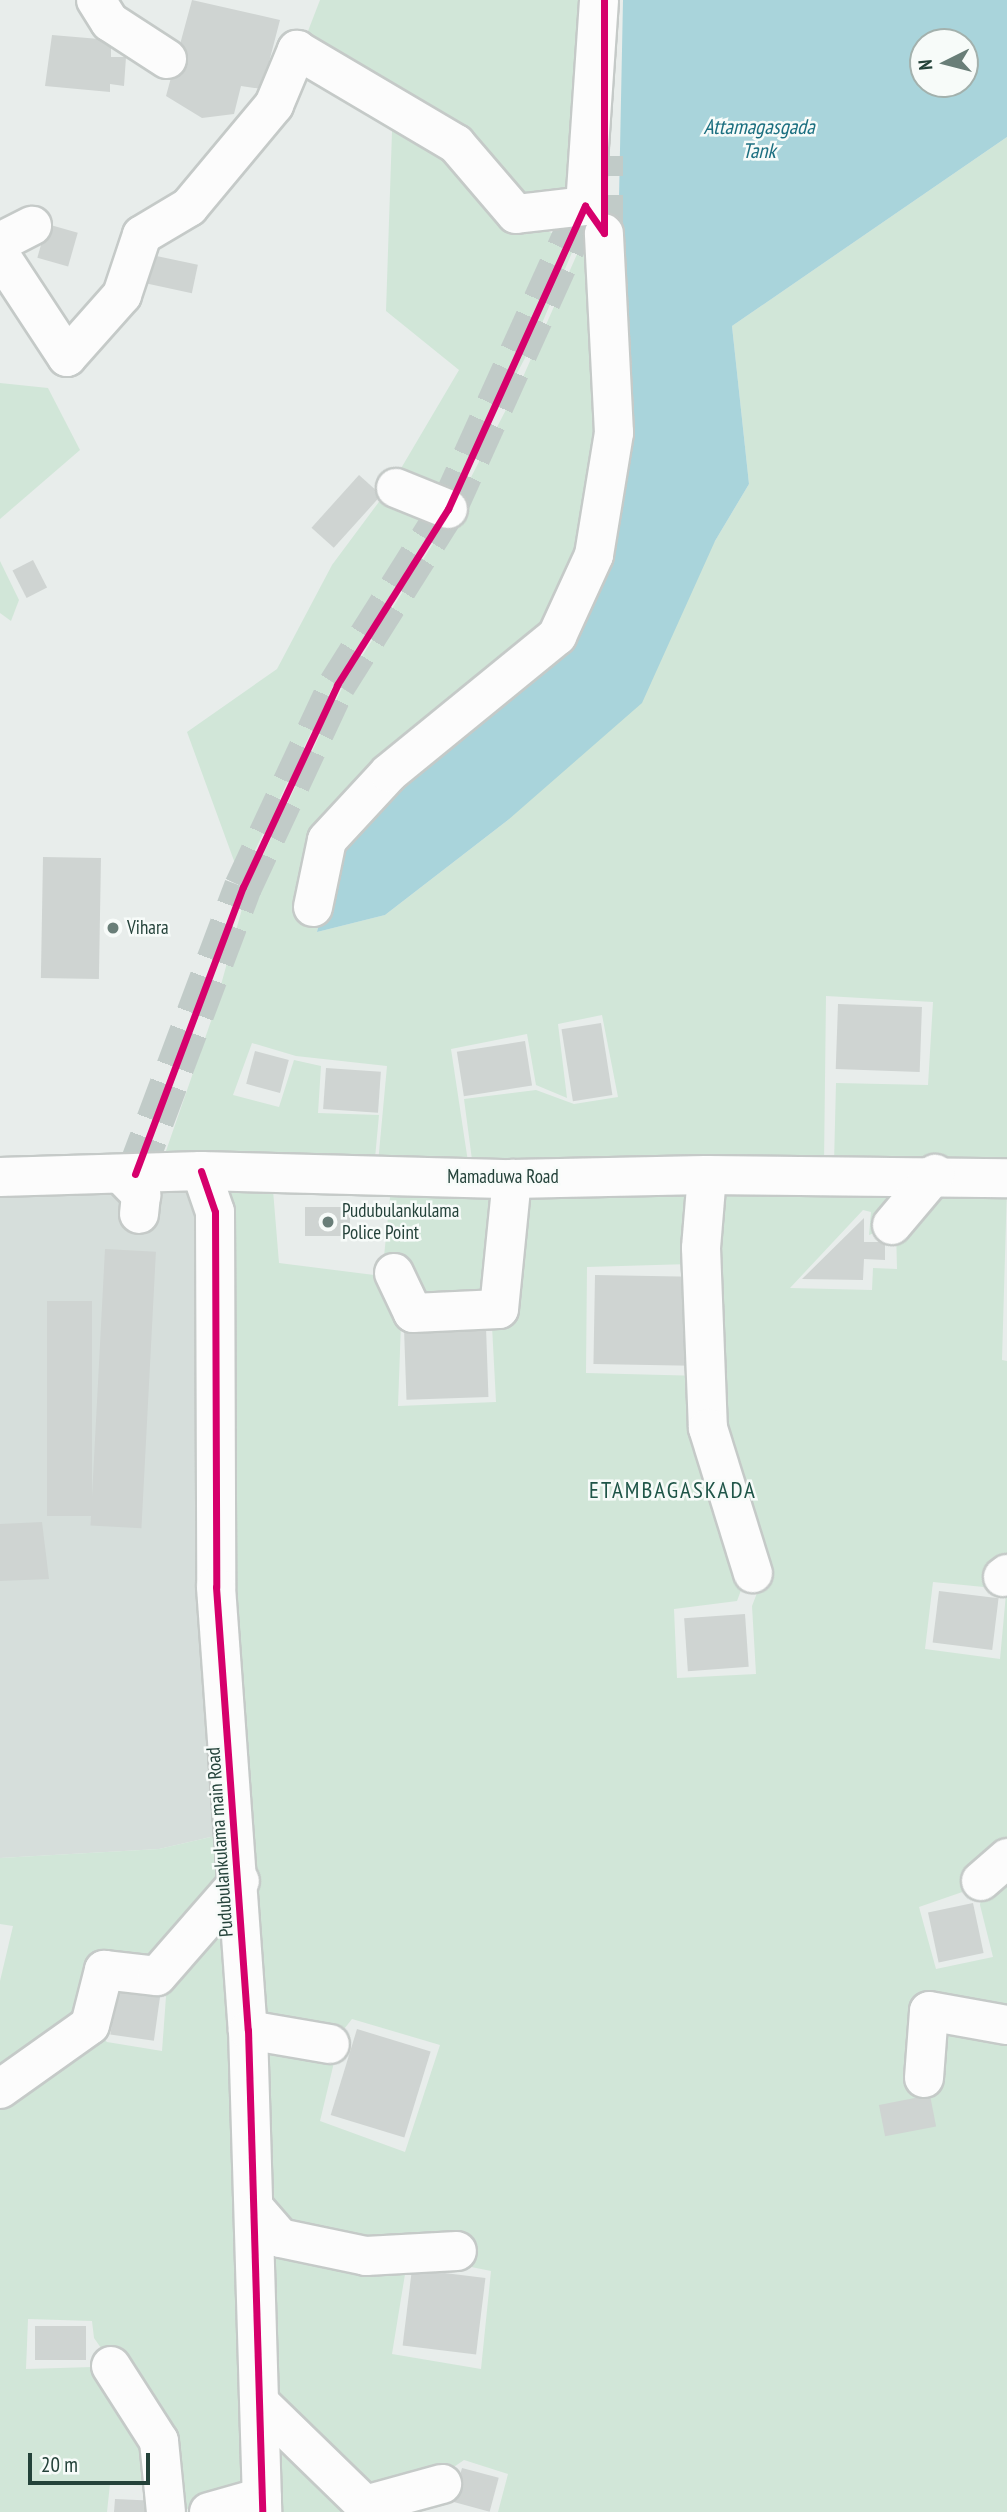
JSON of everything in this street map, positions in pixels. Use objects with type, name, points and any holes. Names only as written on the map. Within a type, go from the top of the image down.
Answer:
[{"type":"street","points":[[96,0],[110,22],[167,59]]},
{"type":"street","points":[[0,255],[67,357],[122,295],[142,235],[189,208],[274,105],[297,50],[456,144],[516,214],[585,206],[599,0]]},
{"type":"street","points":[[313,907],[327,840],[389,772],[557,636],[594,555],[614,433],[604,233]]},
{"type":"street","points":[[396,488],[448,509]]},
{"type":"street","name":"Mamaduwa Road","points":[[0,1177],[201,1171],[512,1179],[934,1174],[1007,1178]]},
{"type":"street","name":"Pudubulankulama main Road","points":[[201,1171],[215,1212],[216,1587],[240,1881],[248,2030],[256,2210],[262,2504]]},
{"type":"street","points":[[892,1225],[934,1174]]},
{"type":"street","points":[[122,1175],[141,1195],[139,1214]]},
{"type":"street","points":[[707,1175],[701,1248],[708,1428],[753,1573]]},
{"type":"street","points":[[394,1273],[413,1313],[499,1309],[512,1179]]},
{"type":"street","points":[[0,2089],[90,2025],[104,1970],[156,1976],[240,1881]]},
{"type":"street","points":[[924,2078],[929,2011],[1007,2025]]},
{"type":"street","points":[[248,2030],[330,2044]]},
{"type":"street","points":[[256,2210],[280,2238],[366,2256],[457,2251]]},
{"type":"street","points":[[111,2365],[159,2441],[166,2512]]},
{"type":"street","points":[[261,2404],[363,2508],[442,2484]]},
{"type":"street","points":[[209,2512],[262,2504]]},
{"type":"shaded area","points":[[212,1187],[228,1833],[159,1849],[0,1858],[0,1189]]},
{"type":"green space","points":[[320,0],[595,0],[582,189],[568,232],[518,209],[303,44]]},
{"type":"green space","points":[[393,102],[513,217],[576,243],[537,335],[448,505],[333,686],[241,880],[187,732],[277,669],[332,565],[390,487],[459,370],[386,311]]},
{"type":"green space","points":[[1007,137],[1007,1169],[834,1163],[836,1083],[928,1085],[933,1002],[826,996],[824,1164],[474,1175],[464,1099],[536,1090],[574,1104],[618,1097],[602,1015],[558,1024],[567,1098],[536,1085],[527,1034],[451,1049],[470,1175],[377,1174],[387,1066],[296,1056],[252,1043],[233,1095],[279,1107],[294,1060],[321,1066],[318,1113],[379,1115],[374,1169],[158,1174],[211,1021],[248,887],[342,688],[453,512],[523,377],[596,211],[606,430],[586,552],[548,630],[321,911],[317,932],[385,915],[508,820],[715,541],[749,484],[732,326]]},
{"type":"green space","points":[[0,383],[48,388],[80,450],[0,519]]},
{"type":"green space","points":[[0,561],[19,600],[11,621],[0,613]]},
{"type":"green space","points":[[919,1183],[880,1231],[869,1235],[871,1212],[863,1210],[790,1288],[872,1290],[873,1268],[897,1269],[896,1229],[937,1184],[1007,1187],[1002,1360],[1007,1361],[1007,1562],[994,1588],[933,1582],[925,1649],[1000,1659],[1007,1583],[1007,1845],[971,1889],[919,1907],[936,1969],[993,1957],[980,1905],[982,1888],[1007,1867],[1007,2014],[936,2022],[1007,2032],[1007,2512],[498,2512],[508,2474],[464,2460],[445,2473],[368,2496],[267,2402],[265,2234],[406,2268],[392,2354],[481,2369],[491,2271],[283,2229],[262,2209],[257,2041],[336,2054],[320,2121],[405,2152],[440,2045],[352,2019],[337,2038],[254,2023],[224,1596],[227,1184],[273,1190],[279,1263],[382,1276],[391,1188],[507,1185],[493,1303],[401,1323],[398,1406],[496,1402],[492,1326],[517,1185],[699,1188],[690,1264],[587,1267],[586,1373],[703,1376],[746,1577],[737,1601],[674,1609],[677,1678],[756,1674],[752,1606],[762,1580],[716,1429],[711,1186]]},
{"type":"green space","points":[[228,1833],[233,1875],[83,2023],[0,2076],[0,1981],[13,1926],[0,1924],[0,1858],[159,1849]]},
{"type":"green space","points":[[231,1900],[247,2208],[255,2492],[179,2511],[164,2438],[94,2338],[92,2321],[28,2319],[26,2369],[93,2367],[151,2442],[155,2486],[110,2484],[107,2512],[0,2512],[0,2100],[96,2031],[107,2042],[162,2051],[167,1983]]},
{"type":"green space","points":[[269,2423],[355,2512],[268,2512]]},
{"type":"water","name":"Attamagasgada Tank","points":[[623,0],[1007,0],[1007,137],[732,326],[749,484],[715,541],[642,703],[508,820],[385,915],[317,932],[337,841],[563,640],[630,455],[619,199]]},
{"type":"building","points":[[192,0],[280,20],[262,89],[241,86],[234,114],[202,118],[166,96]]},
{"type":"building","points":[[52,35],[111,40],[111,57],[126,57],[124,86],[110,84],[110,92],[45,86]]},
{"type":"building","points":[[47,224],[78,233],[68,266],[37,258]]},
{"type":"building","points":[[147,254],[198,265],[192,293],[141,282]]},
{"type":"building","points":[[359,475],[381,495],[334,548],[311,528]]},
{"type":"building","points":[[33,560],[47,588],[27,598],[13,570]]},
{"type":"building","points":[[43,857],[101,858],[99,979],[41,978]]},
{"type":"building","points":[[838,1004],[922,1007],[920,1072],[836,1069]]},
{"type":"building","points":[[601,1023],[612,1095],[573,1101],[561,1029]]},
{"type":"building","points":[[525,1041],[532,1085],[464,1096],[457,1052]]},
{"type":"building","points":[[255,1051],[289,1060],[280,1093],[246,1084]]},
{"type":"building","points":[[326,1068],[381,1072],[378,1113],[323,1109]]},
{"type":"building","name":"Pudubulankulama Police Point","points":[[305,1207],[350,1207],[350,1236],[305,1236]]},
{"type":"building","points":[[864,1218],[864,1242],[885,1242],[885,1260],[864,1259],[863,1280],[802,1279]]},
{"type":"building","points":[[105,1249],[156,1252],[141,1528],[91,1526]]},
{"type":"building","points":[[595,1275],[693,1277],[691,1366],[593,1364]]},
{"type":"building","points":[[47,1301],[92,1301],[92,1516],[47,1516]]},
{"type":"building","points":[[486,1327],[488,1397],[406,1400],[404,1330]]},
{"type":"building","points":[[42,1522],[49,1579],[0,1581],[0,1524]]},
{"type":"building","points":[[939,1591],[999,1598],[992,1650],[933,1643]]},
{"type":"building","points":[[745,1614],[749,1667],[688,1671],[684,1618]]},
{"type":"building","points":[[973,1903],[984,1953],[939,1962],[928,1913]]},
{"type":"building","points":[[117,1987],[161,1993],[154,2041],[110,2035]]},
{"type":"building","points":[[357,2029],[431,2052],[404,2138],[331,2115]]},
{"type":"building","points":[[930,2095],[936,2126],[885,2136],[879,2105]]},
{"type":"building","points":[[412,2269],[485,2278],[476,2354],[403,2345]]},
{"type":"building","points":[[35,2326],[86,2326],[86,2360],[35,2360]]},
{"type":"building","points":[[462,2468],[499,2478],[490,2512],[453,2502]]},
{"type":"building","points":[[115,2499],[159,2501],[158,2512],[114,2512]]},
{"type":"tunnel","points":[[135,1174],[243,887],[337,685],[448,509],[585,206],[604,233],[604,156]]},
{"type":"cycle path","points":[[135,1174],[243,887],[337,685],[448,509],[585,206],[604,233],[604,0]]},
{"type":"cycle path","points":[[201,1171],[215,1212],[216,1587],[248,2030],[262,2512]]},
{"type":"place","name":"Vihara","points":[[113,928]]},
{"type":"place","name":"Pudubulankulama Police Point","points":[[328,1222]]},
{"type":"district","name":"ETAMBAGASKADA","points":[[673,1490]]}]
